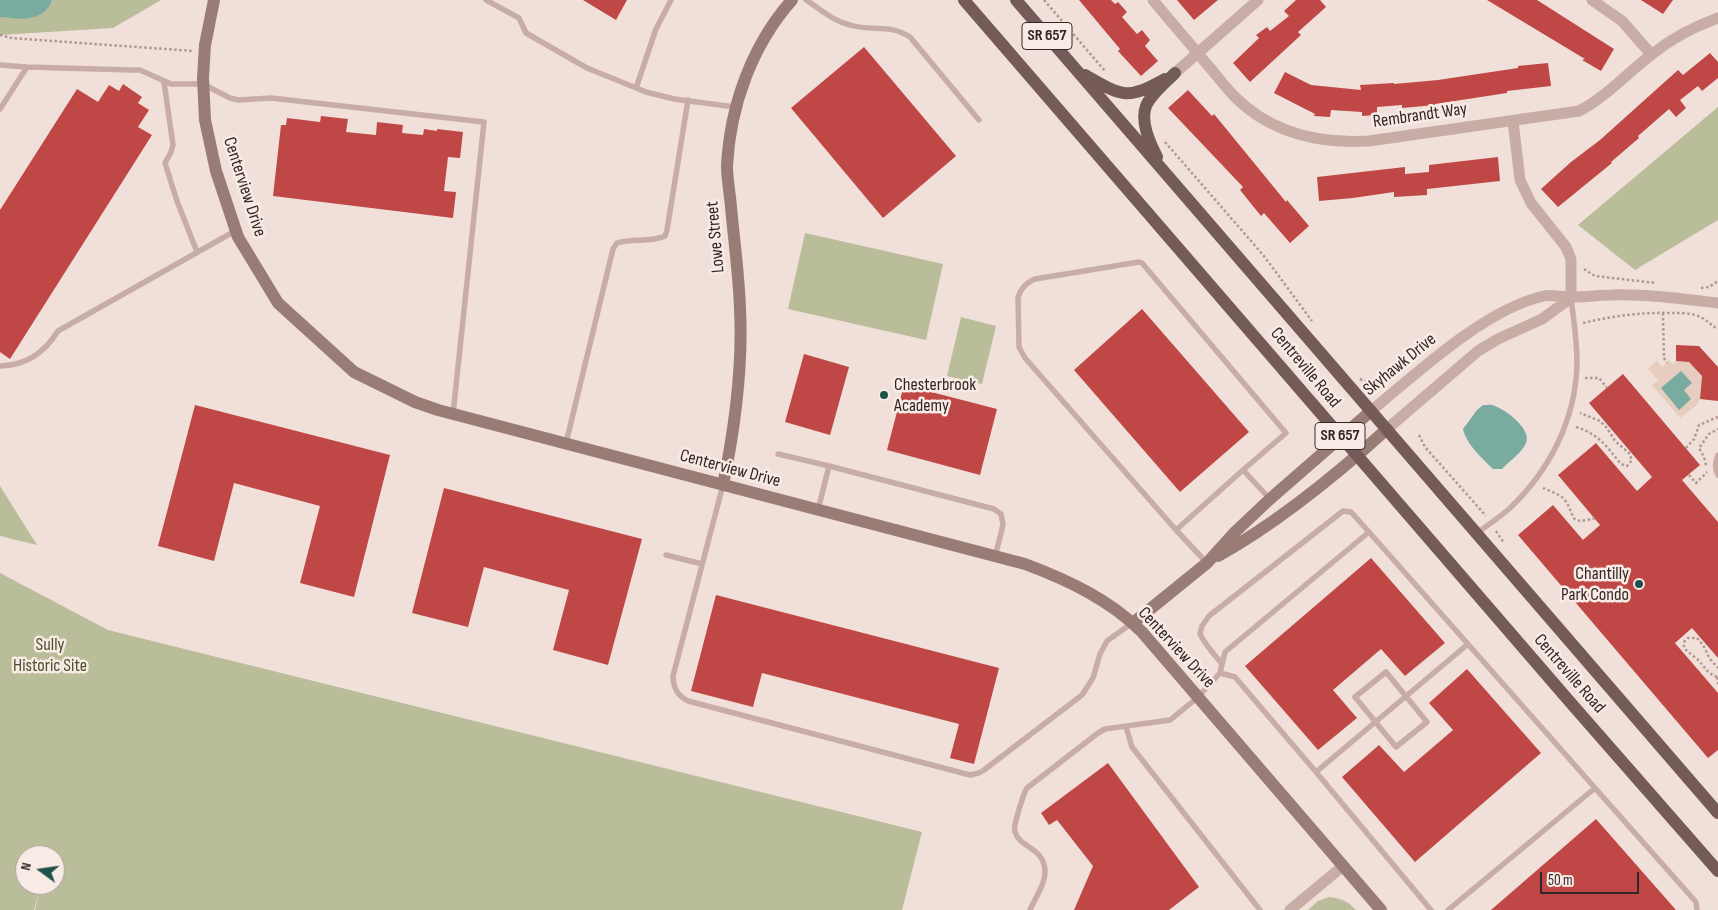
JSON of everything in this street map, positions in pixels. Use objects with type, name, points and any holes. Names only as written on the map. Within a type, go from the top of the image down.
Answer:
[{"type":"main road","name":"Centreville Road","points":[[964,0],[1718,871]]},
{"type":"main road","name":"Centreville Road","points":[[1016,0],[1717,809]]},
{"type":"main road","points":[[1079,72],[1115,91],[1125,94],[1148,89],[1176,73]]},
{"type":"main road","points":[[1164,172],[1146,131],[1144,117],[1146,106],[1176,73]]},
{"type":"street","name":"Centerview Drive","points":[[214,0],[205,52],[203,84],[205,120],[216,171],[235,231],[278,303],[354,372],[415,402],[453,414],[1025,564],[1082,588],[1133,623],[1381,910]]},
{"type":"street","name":"Lowe Street","points":[[723,485],[733,437],[740,366],[740,309],[727,168],[730,131],[735,107],[758,50],[770,29],[792,0]]},
{"type":"street","name":"Rembrandt Way","points":[[1152,0],[1234,97],[1252,112],[1269,123],[1287,131],[1337,142],[1369,141],[1578,111],[1604,95],[1651,54],[1687,30],[1718,18]]},
{"type":"street","points":[[1176,73],[1258,0]]},
{"type":"street","points":[[1592,0],[1612,12],[1622,21],[1651,54]]},
{"type":"street","points":[[1513,121],[1520,180],[1531,203],[1561,239],[1571,259],[1571,298]]},
{"type":"street","name":"Skyhawk Drive","points":[[1133,623],[1207,562],[1270,499],[1371,411],[1470,331],[1513,307],[1546,295],[1571,298],[1612,295],[1640,296],[1718,303]]},
{"type":"street","name":"Skyhawk Drive","points":[[1207,562],[1250,538],[1357,456],[1478,351],[1498,339],[1542,320],[1571,298]]},
{"type":"street","points":[[1290,910],[1343,866]]},
{"type":"lane","points":[[486,0],[518,18],[526,33],[586,68],[636,88],[674,99],[735,107]]},
{"type":"lane","points":[[636,88],[656,29],[671,0]]},
{"type":"lane","points":[[806,0],[830,16],[850,26],[900,30],[910,37],[980,120]]},
{"type":"lane","points":[[0,65],[140,70],[164,82],[183,85],[203,84],[230,98],[238,100],[271,98],[484,122],[453,414]]},
{"type":"lane","points":[[0,109],[27,67]]},
{"type":"lane","points":[[164,82],[173,145],[165,163],[177,201],[197,252]]},
{"type":"lane","points":[[566,443],[613,249],[617,243],[627,240],[660,239],[665,236],[688,100]]},
{"type":"lane","points":[[0,366],[20,363],[39,354],[49,346],[58,331],[235,231]]},
{"type":"lane","points":[[1176,530],[1286,433],[1139,262],[1035,279],[1025,285],[1019,292],[1019,348],[1022,353],[1176,530],[1207,562]]},
{"type":"lane","points":[[1477,533],[1509,509],[1526,491],[1551,456],[1564,432],[1574,396],[1577,364],[1571,298]]},
{"type":"lane","points":[[778,454],[994,509],[1001,514],[1002,525],[995,556]]},
{"type":"lane","points":[[1718,455],[1715,470],[1718,475]]},
{"type":"lane","points":[[818,510],[830,466]]},
{"type":"lane","points":[[1243,470],[1270,499]]},
{"type":"lane","points":[[723,485],[673,676],[674,687],[683,699],[694,704],[964,775],[974,774],[984,770],[1082,695],[1093,678],[1100,654],[1107,641],[1133,623]]},
{"type":"lane","points":[[1222,664],[1207,647],[1200,634],[1202,626],[1209,616],[1343,511],[1351,512],[1696,902],[1697,910]]},
{"type":"lane","points":[[1030,910],[1044,878],[1045,869],[1043,860],[1038,854],[1015,833],[1016,821],[1024,792],[1098,733],[1106,730],[1170,720],[1198,698],[1220,673],[1225,652],[1370,532]]},
{"type":"lane","points":[[666,555],[702,564]]},
{"type":"lane","points":[[1316,772],[1468,644]]},
{"type":"lane","points":[[1386,672],[1427,722],[1396,748],[1375,722],[1355,698],[1386,672]]},
{"type":"lane","points":[[1220,673],[1235,677],[1431,910]]},
{"type":"lane","points":[[1126,727],[1132,747],[1260,910]]},
{"type":"lane","points":[[1448,910],[1595,788]]},
{"type":"path","points":[[1044,0],[1105,72]]},
{"type":"path","points":[[0,35],[11,38],[205,52]]},
{"type":"path","points":[[1163,139],[1264,256],[1316,326]]},
{"type":"path","points":[[1571,266],[1580,263],[1583,268],[1595,276],[1662,284]]},
{"type":"path","points":[[1700,288],[1708,287],[1718,281]]},
{"type":"path","points":[[1663,313],[1664,358],[1667,363]]},
{"type":"path","points":[[1581,324],[1617,315],[1694,314],[1709,321],[1718,329]]},
{"type":"path","points":[[1356,376],[1367,382]]},
{"type":"path","points":[[1586,378],[1599,378],[1607,388]]},
{"type":"path","points":[[1576,427],[1595,435],[1611,450],[1621,464],[1627,466],[1632,460],[1629,453],[1615,441],[1600,421],[1580,413]]},
{"type":"path","points":[[1686,448],[1692,444],[1698,425],[1718,417]]},
{"type":"path","points":[[1699,448],[1709,434],[1718,429]]},
{"type":"path","points":[[1689,474],[1696,483],[1707,473],[1704,457],[1699,448],[1692,444]]},
{"type":"path","points":[[1543,488],[1563,499],[1575,520],[1580,522],[1595,518]]},
{"type":"path","points":[[1718,668],[1710,659],[1704,645],[1697,638],[1688,638],[1684,642],[1684,648],[1710,674],[1718,676],[1718,684]]},
{"type":"green space","points":[[52,0],[161,0],[113,28],[0,35],[0,17],[12,18],[51,3]]},
{"type":"green space","points":[[1718,107],[1718,220],[1635,270],[1578,225]]},
{"type":"green space","points":[[805,233],[943,264],[926,340],[788,309]]},
{"type":"green space","points":[[961,317],[996,326],[982,384],[947,376]]},
{"type":"green space","points":[[0,486],[37,545],[0,536]]},
{"type":"green space","name":"Sully Historic Site","points":[[0,573],[108,630],[922,832],[902,910],[35,910],[38,895],[65,895],[65,845],[15,845],[15,895],[38,895],[34,910],[0,910]]},
{"type":"green space","points":[[1329,897],[1344,900],[1356,910],[1308,910],[1318,901]]},
{"type":"shaded area","points":[[1669,360],[1673,364],[1676,361],[1689,362],[1702,376],[1700,399],[1697,405],[1680,418],[1652,385],[1658,380],[1648,369],[1657,361],[1662,367]]},
{"type":"water","points":[[0,0],[52,0],[43,13],[23,19],[0,17]]},
{"type":"water","points":[[1681,371],[1692,383],[1684,390],[1691,399],[1679,410],[1661,388]]},
{"type":"water","points":[[1483,405],[1494,405],[1500,408],[1522,426],[1527,438],[1524,447],[1502,469],[1493,469],[1484,460],[1467,440],[1463,429]]},
{"type":"building","points":[[583,0],[627,0],[616,20]]},
{"type":"building","points":[[1079,0],[1111,0],[1115,4],[1118,2],[1127,12],[1122,17],[1137,34],[1142,30],[1150,40],[1145,46],[1158,61],[1141,76],[1118,51],[1120,49]]},
{"type":"building","points":[[1177,0],[1218,0],[1194,20]]},
{"type":"building","points":[[1296,0],[1320,0],[1326,7],[1298,32],[1301,35],[1250,82],[1233,63],[1259,38],[1256,35],[1267,27],[1270,31],[1289,16],[1284,11]]},
{"type":"building","points":[[1487,0],[1537,0],[1614,49],[1601,71],[1582,60],[1585,59]]},
{"type":"building","points":[[1641,0],[1673,0],[1663,14]]},
{"type":"building","points":[[864,47],[956,156],[883,218],[791,108]]},
{"type":"building","points":[[1710,53],[1718,62],[1718,78],[1702,91],[1698,86],[1680,100],[1686,108],[1676,117],[1669,109],[1638,136],[1639,138],[1612,163],[1558,207],[1541,189],[1571,162],[1600,140],[1678,70],[1683,75]]},
{"type":"building","points":[[1548,63],[1551,86],[1507,91],[1507,93],[1435,105],[1402,108],[1402,105],[1377,107],[1377,115],[1362,116],[1362,112],[1331,110],[1330,117],[1314,116],[1315,114],[1274,93],[1285,72],[1311,85],[1361,90],[1360,85],[1438,80],[1518,68],[1518,66]]},
{"type":"building","points":[[123,84],[142,97],[138,103],[149,110],[138,127],[152,135],[10,359],[0,352],[0,210],[77,89],[98,102],[109,85],[119,91]]},
{"type":"building","points":[[1188,90],[1212,116],[1214,114],[1286,202],[1287,200],[1309,226],[1290,243],[1264,213],[1261,216],[1240,190],[1243,187],[1168,108]]},
{"type":"building","points":[[321,116],[348,119],[346,132],[376,135],[377,122],[403,125],[402,133],[423,135],[424,129],[463,132],[460,158],[448,157],[444,191],[456,192],[453,218],[273,196],[281,125],[286,125],[287,118],[320,122]]},
{"type":"building","points":[[1498,157],[1500,181],[1427,189],[1427,195],[1394,197],[1394,192],[1319,201],[1317,177],[1405,167],[1405,174],[1429,172],[1429,165]]},
{"type":"building","points":[[1142,309],[1249,432],[1180,492],[1074,370]]},
{"type":"building","points":[[1676,345],[1699,346],[1718,367],[1718,401],[1700,399],[1702,376],[1689,362],[1676,361]]},
{"type":"building","points":[[804,354],[849,367],[830,435],[785,422]]},
{"type":"building","name":"Chantilly Park Condo","points":[[1623,374],[1700,465],[1682,480],[1718,522],[1718,658],[1692,628],[1675,643],[1718,693],[1718,750],[1708,758],[1518,535],[1553,505],[1583,540],[1600,525],[1558,475],[1596,443],[1637,491],[1652,477],[1589,403]]},
{"type":"building","points":[[904,385],[997,409],[980,475],[887,450]]},
{"type":"building","points":[[195,405],[390,455],[354,597],[300,583],[320,506],[234,483],[214,561],[158,546]]},
{"type":"building","points":[[444,488],[642,539],[608,665],[553,650],[569,590],[484,567],[468,627],[412,613]]},
{"type":"building","points":[[1371,558],[1445,643],[1405,676],[1381,649],[1333,690],[1357,718],[1318,750],[1245,666]]},
{"type":"building","points":[[716,595],[999,668],[974,764],[950,758],[959,724],[762,673],[753,707],[691,691]]},
{"type":"building","points":[[1467,669],[1541,753],[1415,862],[1342,777],[1379,745],[1404,772],[1453,730],[1429,703]]},
{"type":"building","points":[[1108,763],[1199,887],[1169,910],[1074,910],[1093,866],[1057,820],[1049,825],[1041,813]]},
{"type":"building","points":[[1596,819],[1676,910],[1491,910]]},
{"type":"place","name":"Chesterbrook Academy","points":[[884,395]]},
{"type":"place","name":"Chantilly Park Condo","points":[[1639,584]]}]
